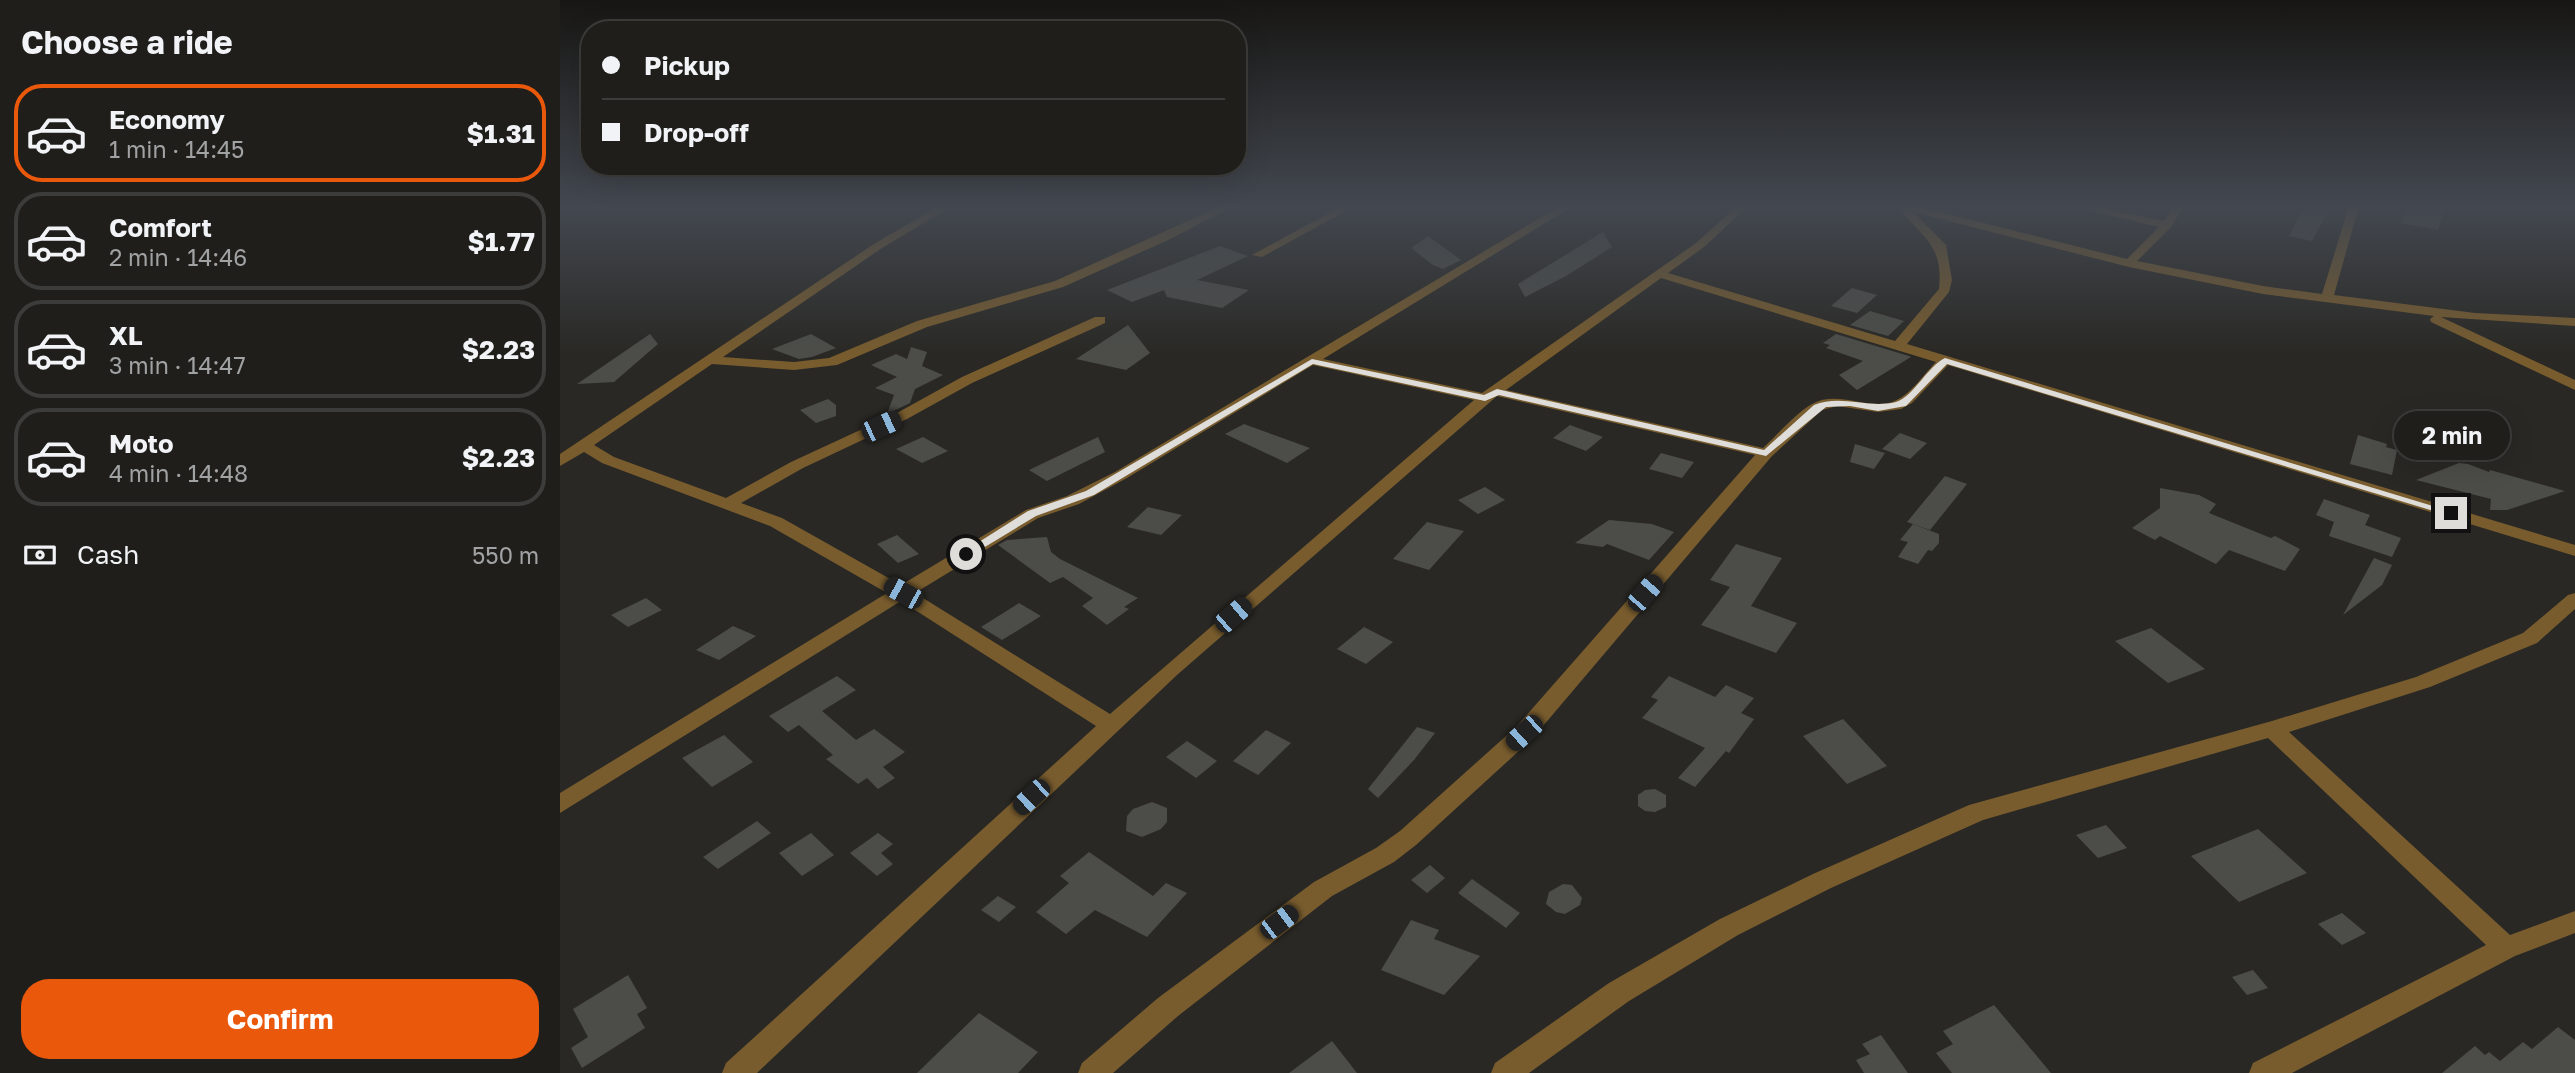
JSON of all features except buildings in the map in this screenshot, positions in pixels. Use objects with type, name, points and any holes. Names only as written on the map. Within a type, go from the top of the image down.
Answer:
[{"type":"street","points":[[560,461],[863,256]]},
{"type":"street","points":[[712,360],[794,366],[832,362],[922,324],[1059,284],[1123,256]]},
{"type":"street","points":[[560,804],[1032,514],[1090,493],[1485,256]]},
{"type":"street","points":[[736,1073],[1110,724],[1491,395],[1683,256]]},
{"type":"street","points":[[1898,346],[1924,318],[1945,289],[1942,256]]},
{"type":"street","points":[[2101,256],[2241,286],[2327,299],[2419,312],[2572,323]]},
{"type":"street","points":[[2129,263],[2136,256]]},
{"type":"street","points":[[2327,299],[2339,256]]},
{"type":"street","points":[[1658,274],[2575,551]]},
{"type":"street","points":[[2419,312],[2501,348],[2575,386]]},
{"type":"street","points":[[729,503],[797,465],[902,416],[967,380],[1100,320]]},
{"type":"street","points":[[1092,1073],[1168,1007],[1324,889],[1385,855],[1408,838],[1524,733],[1766,453],[1817,407],[1824,404],[1850,403],[1878,408],[1903,404],[1945,360]]},
{"type":"street","points":[[1312,361],[1491,395],[1766,453]]},
{"type":"street","points":[[583,445],[608,460],[776,522],[903,593],[1110,724]]},
{"type":"street","points":[[1505,1073],[1619,992],[1729,927],[1822,881],[1977,813],[2272,729],[2423,682],[2530,638],[2575,600]]},
{"type":"street","points":[[2272,729],[2506,948]]},
{"type":"street","points":[[2263,1073],[2506,948],[2575,922]]},
{"type":"route","points":[[966,554],[1032,514],[1090,493],[1312,361],[1485,398],[1497,392],[1766,453],[1817,407],[1824,404],[1837,402],[1878,408],[1903,404],[1945,360],[2451,513]]}]
